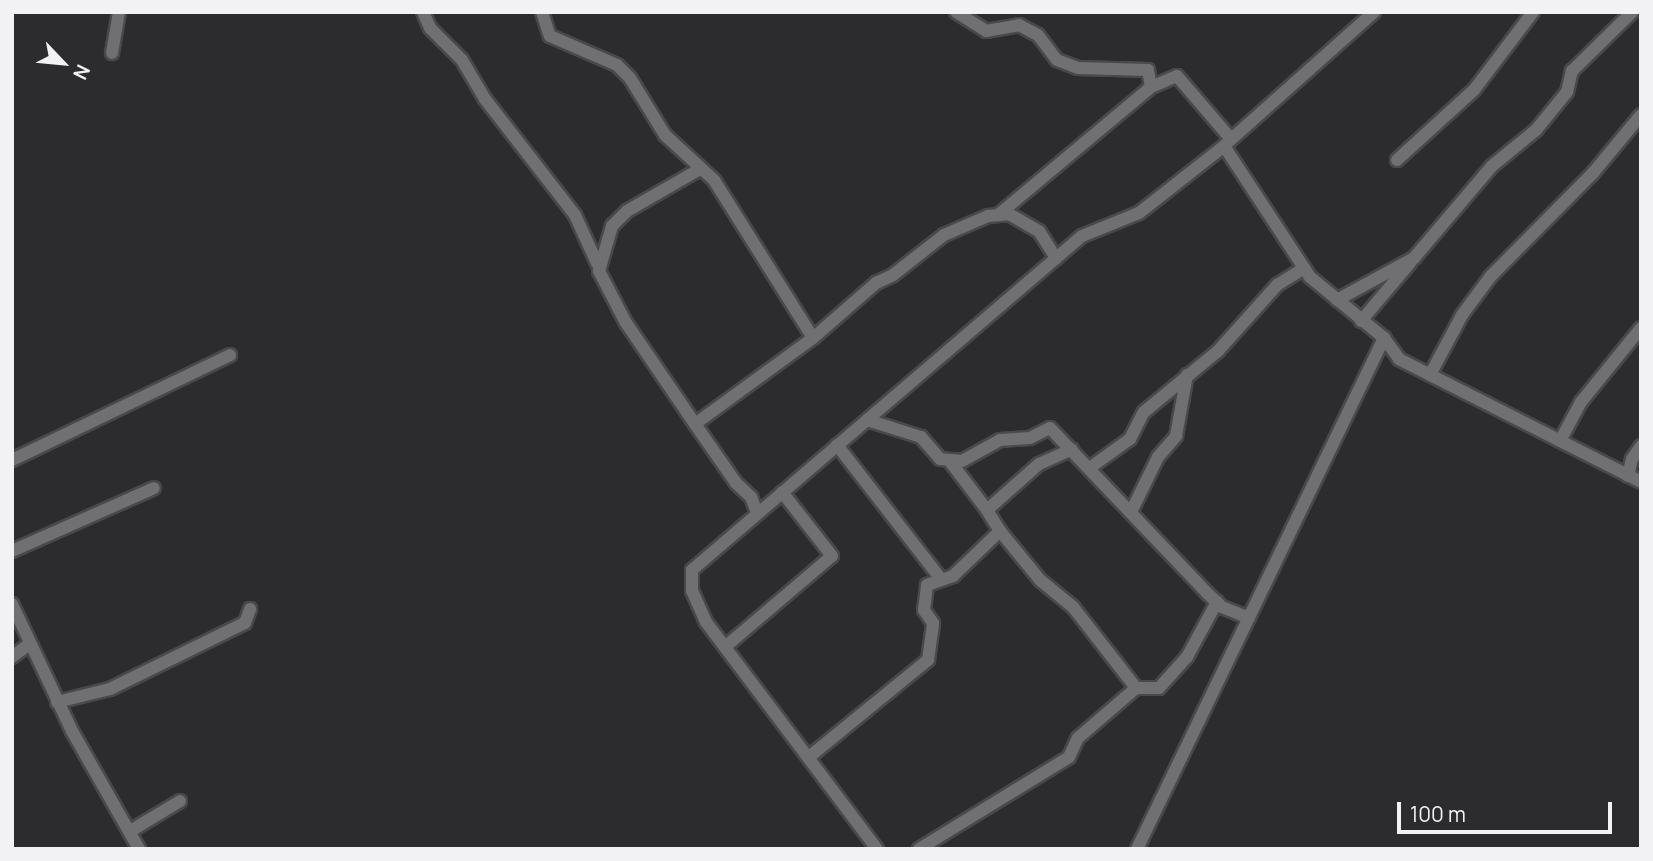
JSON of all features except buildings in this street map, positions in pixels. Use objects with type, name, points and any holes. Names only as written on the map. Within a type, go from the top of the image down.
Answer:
[{"type":"street","points":[[113,52],[119,12]]},
{"type":"street","points":[[423,12],[430,28],[462,60],[485,99],[575,215],[595,251],[599,271],[626,323],[736,483],[751,497],[757,513]]},
{"type":"street","points":[[542,12],[550,36],[617,65],[630,78],[651,118],[714,180],[813,338]]},
{"type":"street","points":[[956,12],[986,31],[1019,25],[1038,34],[1057,60],[1078,68],[1148,69],[1151,87]]},
{"type":"street","points":[[877,849],[725,647],[697,601],[692,570],[1082,236],[1139,213],[1227,142],[1374,12]]},
{"type":"street","points":[[1398,160],[1474,90],[1533,12]]},
{"type":"street","points":[[1361,321],[1492,166],[1536,131],[1567,92],[1572,71],[1632,12]]},
{"type":"street","points":[[998,215],[1151,87],[1177,76],[1227,142],[1304,268],[1337,300],[1384,338],[1399,359],[1641,482]]},
{"type":"street","points":[[1430,375],[1462,315],[1491,276],[1593,173],[1641,115]]},
{"type":"street","points":[[599,271],[612,226],[626,211],[700,169]]},
{"type":"street","points":[[695,424],[813,338],[876,283],[893,275],[944,235],[998,215],[1009,214],[1039,231],[1056,258]]},
{"type":"street","points":[[1337,300],[1415,258]]},
{"type":"street","points":[[1091,467],[1130,439],[1144,412],[1255,314],[1277,285],[1304,268]]},
{"type":"street","points":[[1560,441],[1581,402],[1641,328]]},
{"type":"street","points":[[1137,849],[1384,338]]},
{"type":"street","points":[[12,460],[230,355]]},
{"type":"street","points":[[1132,510],[1158,457],[1176,436],[1187,376]]},
{"type":"street","points":[[867,420],[921,437],[940,459],[962,461],[1000,440],[1030,438],[1051,428],[1217,602],[1249,618]]},
{"type":"street","points":[[837,445],[941,579]]},
{"type":"street","points":[[1628,476],[1641,446]]},
{"type":"street","points":[[987,510],[1039,464],[1072,449]]},
{"type":"street","points":[[949,460],[1000,531],[1040,580],[1073,607],[1136,688]]},
{"type":"street","points":[[12,551],[154,488]]},
{"type":"street","points":[[725,647],[832,556],[782,492]]},
{"type":"street","points":[[809,757],[928,660],[933,623],[924,610],[928,584],[953,576],[1000,531]]},
{"type":"street","points":[[919,849],[1069,757],[1078,738],[1136,688],[1159,688],[1187,657],[1217,602]]},
{"type":"street","points":[[12,604],[57,702],[132,830],[138,849]]},
{"type":"street","points":[[57,702],[110,689],[245,623],[250,609]]},
{"type":"street","points":[[12,657],[29,644]]},
{"type":"street","points":[[132,830],[180,801]]}]
